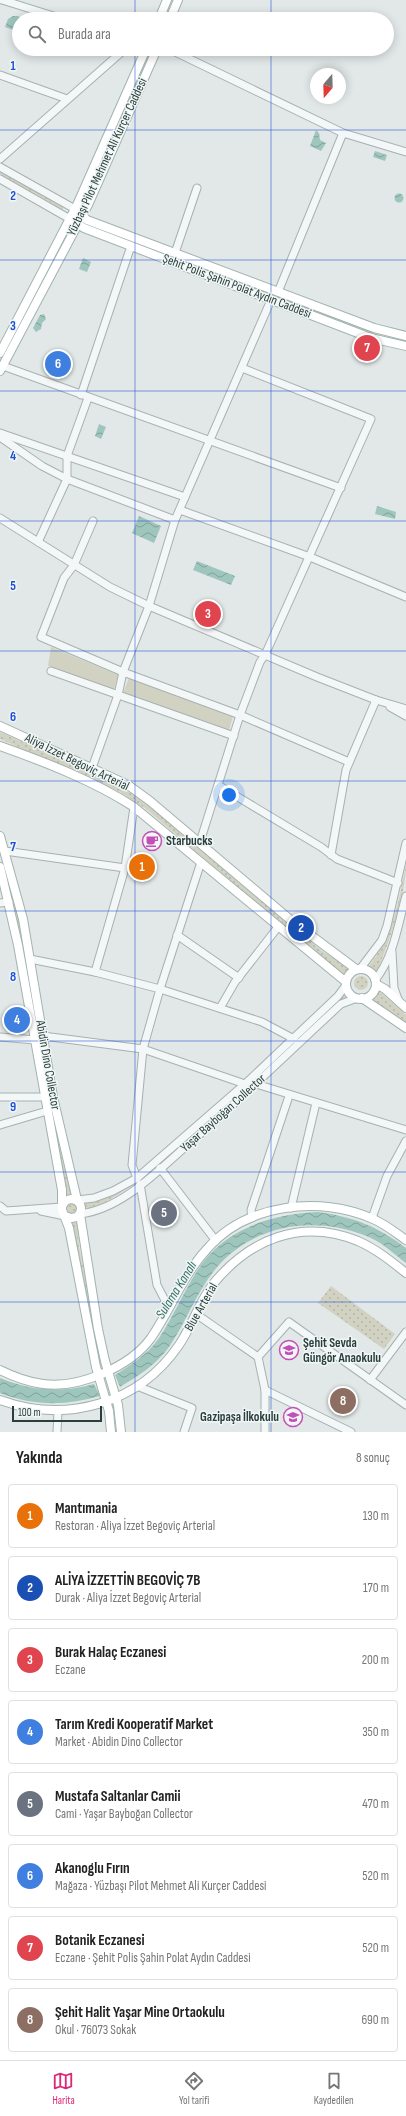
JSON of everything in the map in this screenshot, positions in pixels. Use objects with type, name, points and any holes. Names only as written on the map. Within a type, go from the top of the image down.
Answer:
[{"type":"main road","points":[[162,12],[167,0]]},
{"type":"main road","points":[[173,12],[178,0]]},
{"type":"main road","name":"Yüzbaşı Pilot Mehmet Ali Kurçer Caddesi","points":[[1,348],[75,210],[143,56]]},
{"type":"main road","name":"Yüzbaşı Pilot Mehmet Ali Kurçer Caddesi","points":[[1,369],[82,216],[154,56]]},
{"type":"main road","name":"Şehit Polis Şahin Polat Aydın Caddesi","points":[[75,210],[87,220],[374,328],[406,336]]},
{"type":"main road","name":"Şehit Polis Şahin Polat Aydın Caddesi","points":[[70,219],[78,224],[131,246],[371,338],[406,346]]},
{"type":"main road","name":"Aliya İzzet Begoviç Arterial","points":[[0,726],[128,785],[200,842],[293,922],[358,969]]},
{"type":"main road","name":"Aliya İzzet Begoviç Arterial","points":[[0,746],[45,763],[117,796],[134,807],[346,983]]},
{"type":"main road","name":"Abidin Dino Collector","points":[[0,836],[23,919],[53,1098],[77,1200]]},
{"type":"main road","name":"Abidin Dino Collector","points":[[0,868],[9,902],[35,1040],[44,1097],[62,1190],[62,1207]]},
{"type":"main road","points":[[406,1008],[375,982],[368,971],[358,969],[351,973],[346,983],[351,994],[360,998],[406,1028]]},
{"type":"main road","points":[[360,998],[371,995],[375,982]]},
{"type":"main road","points":[[111,1432],[74,1247],[62,1207],[68,1199],[77,1200],[82,1208],[80,1214],[98,1329],[116,1399],[121,1432]]},
{"type":"main road","name":"Blue Arterial","points":[[0,1370],[11,1376],[44,1384],[63,1383],[99,1376],[121,1366],[143,1347],[169,1308],[195,1263],[216,1241],[252,1218],[274,1211],[291,1208],[318,1206],[346,1210],[372,1218],[406,1240]]},
{"type":"main road","points":[[65,1216],[74,1218],[80,1214]]},
{"type":"main road","name":"Blue Arterial","points":[[0,1400],[41,1410],[58,1411],[96,1406],[116,1399],[137,1386],[163,1365],[179,1345],[212,1286],[232,1262],[254,1247],[271,1239],[292,1234],[322,1232],[343,1236],[378,1251],[406,1273]]},
{"type":"street","points":[[2,0],[41,12]]},
{"type":"street","points":[[0,159],[117,56]]},
{"type":"street","points":[[184,56],[343,134],[406,152]]},
{"type":"street","points":[[0,75],[67,99]]},
{"type":"street","points":[[278,292],[343,134]]},
{"type":"street","points":[[0,167],[75,210]]},
{"type":"street","points":[[1,182],[70,219]]},
{"type":"street","points":[[175,253],[198,188]]},
{"type":"street","points":[[81,395],[131,246]]},
{"type":"street","points":[[92,768],[118,695],[123,672],[149,606],[175,520],[271,300]]},
{"type":"street","points":[[200,842],[240,715],[260,662],[265,655],[310,557],[371,419],[242,368]]},
{"type":"street","points":[[1,369],[81,395],[341,488]]},
{"type":"street","points":[[38,542],[67,479],[67,456],[88,398]]},
{"type":"street","points":[[0,433],[186,497]]},
{"type":"street","points":[[0,437],[42,466],[67,479],[175,520]]},
{"type":"street","points":[[180,510],[310,557],[406,597]]},
{"type":"street","points":[[0,518],[110,587],[149,606],[376,700],[406,709]]},
{"type":"street","points":[[93,521],[74,565],[64,578],[41,637],[123,672],[240,715],[349,762]]},
{"type":"street","points":[[51,671],[234,736]]},
{"type":"street","points":[[376,700],[406,716]]},
{"type":"street","points":[[331,855],[346,770],[376,700]]},
{"type":"street","points":[[218,785],[321,847],[331,855],[398,883]]},
{"type":"street","points":[[95,972],[125,868],[134,807]]},
{"type":"street","points":[[358,969],[382,940],[398,883],[406,843]]},
{"type":"street","points":[[5,851],[125,868]]},
{"type":"street","points":[[169,1308],[157,1285],[139,1181],[132,1165],[143,1049],[160,989],[201,862]]},
{"type":"street","points":[[375,982],[382,970],[392,946],[406,896]]},
{"type":"street","points":[[0,903],[9,902]]},
{"type":"street","points":[[220,1008],[239,978],[278,926]]},
{"type":"street","points":[[177,935],[239,978]]},
{"type":"street","points":[[392,946],[394,988],[399,1002]]},
{"type":"street","points":[[30,959],[95,972],[160,989],[262,1022],[294,1039]]},
{"type":"street","name":"Yaşar Bayboğan Collector","points":[[80,1214],[94,1212],[119,1200],[294,1039],[338,996],[346,983]]},
{"type":"street","name":"Yaşar Bayboğan Collector","points":[[77,1200],[94,1198],[113,1192],[139,1181],[160,1168],[256,1084],[341,1004],[360,998]]},
{"type":"street","points":[[43,1036],[143,1049],[245,1084]]},
{"type":"street","points":[[0,1037],[35,1040]]},
{"type":"street","points":[[256,1084],[289,1096],[406,1130]]},
{"type":"street","points":[[252,1218],[251,1210],[289,1096]]},
{"type":"street","points":[[0,1098],[44,1097]]},
{"type":"street","points":[[291,1208],[316,1103]]},
{"type":"street","points":[[0,1125],[47,1111]]},
{"type":"street","points":[[372,1218],[387,1176],[406,1141]]},
{"type":"street","points":[[160,1168],[216,1241]]},
{"type":"street","points":[[0,1206],[6,1211],[62,1207]]},
{"type":"street","points":[[31,1209],[65,1216]]},
{"type":"street","points":[[196,1314],[258,1357],[264,1390],[265,1432]]},
{"type":"street","points":[[258,1357],[289,1322],[406,1405]]},
{"type":"street","points":[[370,1380],[406,1332]]},
{"type":"street","points":[[137,1386],[192,1408],[184,1432]]},
{"type":"street","points":[[264,1390],[351,1432]]},
{"type":"street","points":[[57,1432],[58,1411]]},
{"type":"shaded area","points":[[147,56],[149,56],[82,209],[80,207]]},
{"type":"shaded area","points":[[0,172],[63,206],[63,209],[60,210],[50,202],[0,174]]},
{"type":"shaded area","points":[[86,223],[363,328],[406,342],[363,330],[85,225]]},
{"type":"shaded area","points":[[60,245],[60,248],[0,364],[0,360]]},
{"type":"shaded area","points":[[51,647],[118,675],[114,689],[112,690],[48,666]]},
{"type":"shaded area","points":[[129,678],[233,716],[229,731],[123,693]]},
{"type":"shaded area","points":[[0,732],[121,787],[148,805],[322,951],[351,969],[345,978],[146,809],[120,792],[0,739]]},
{"type":"shaded area","points":[[0,850],[21,929],[53,1116],[63,1163],[72,1195],[66,1196],[19,929]]},
{"type":"shaded area","points":[[406,864],[400,905],[391,935],[376,974],[367,968],[376,957],[388,933],[397,906]]},
{"type":"shaded area","points":[[361,976],[366,978],[368,983],[366,988],[361,990],[356,988],[354,983],[356,978]]},
{"type":"shaded area","points":[[377,989],[406,1015],[406,1023],[370,998]]},
{"type":"shaded area","points":[[346,993],[349,995],[340,1001],[324,1014]]},
{"type":"shaded area","points":[[308,1029],[234,1100],[144,1176],[225,1106]]},
{"type":"shaded area","points":[[142,1178],[127,1189],[88,1211],[84,1202],[100,1200],[112,1196]]},
{"type":"shaded area","points":[[72,1204],[77,1209],[72,1214],[67,1209]]},
{"type":"shaded area","points":[[77,1222],[79,1246],[102,1365],[99,1365],[72,1223]]},
{"type":"shaded area","points":[[331,1286],[395,1334],[384,1349],[318,1303]]},
{"type":"water","points":[[12,17],[12,30],[5,27],[8,19]]},
{"type":"water","points":[[316,130],[319,133],[320,140],[326,143],[321,151],[310,146]]},
{"type":"water","points":[[375,151],[387,155],[385,161],[373,157]]},
{"type":"water","points":[[397,194],[401,194],[403,198],[401,202],[397,202],[395,200],[395,196]]},
{"type":"water","points":[[83,258],[91,262],[87,272],[79,269]]},
{"type":"water","points":[[44,314],[46,319],[42,323],[41,329],[36,332],[33,328],[40,315]]},
{"type":"water","points":[[99,424],[106,427],[101,439],[95,436]]},
{"type":"water","points":[[377,506],[396,512],[395,519],[375,514]]},
{"type":"water","points":[[139,516],[161,526],[154,543],[132,533]]},
{"type":"water","points":[[197,561],[235,576],[231,585],[193,570]]},
{"type":"water","points":[[318,1212],[354,1220],[375,1228],[406,1248],[406,1263],[376,1240],[331,1226],[310,1225],[290,1227],[270,1232],[251,1240],[234,1251],[211,1275],[164,1353],[146,1370],[120,1387],[115,1375],[139,1359],[155,1344],[197,1271],[208,1256],[220,1244],[234,1234],[266,1220],[300,1213]]},
{"type":"water","points":[[0,1378],[24,1386],[47,1389],[70,1389],[94,1384],[100,1396],[75,1402],[62,1403],[25,1400],[0,1393]]},
{"type":"place","name":"Botanik Eczanesi","points":[[367,348]]},
{"type":"place","name":"Akanoglu Fırın","points":[[58,364]]},
{"type":"place","name":"Burak Halaç Eczanesi","points":[[208,614]]},
{"type":"place","name":"Starbucks","points":[[152,841]]},
{"type":"place","name":"Mantımania","points":[[142,867]]},
{"type":"place","name":"ALİYA İZZETTİN BEGOVİÇ 7B","points":[[301,928]]},
{"type":"place","name":"Tarım Kredi Kooperatif Market","points":[[17,1020]]},
{"type":"place","name":"Mustafa Saltanlar Camii","points":[[164,1213]]},
{"type":"place","name":"Şehit Sevda Güngör Anaokulu","points":[[289,1350]]},
{"type":"place","name":"Şehit Halit Yaşar Mine Ortaokulu","points":[[343,1401]]},
{"type":"place","name":"Gazipaşa İlkokulu","points":[[293,1417]]},
{"type":"water label","name":"Sulama Kanalı","points":[[176,1290]]}]
